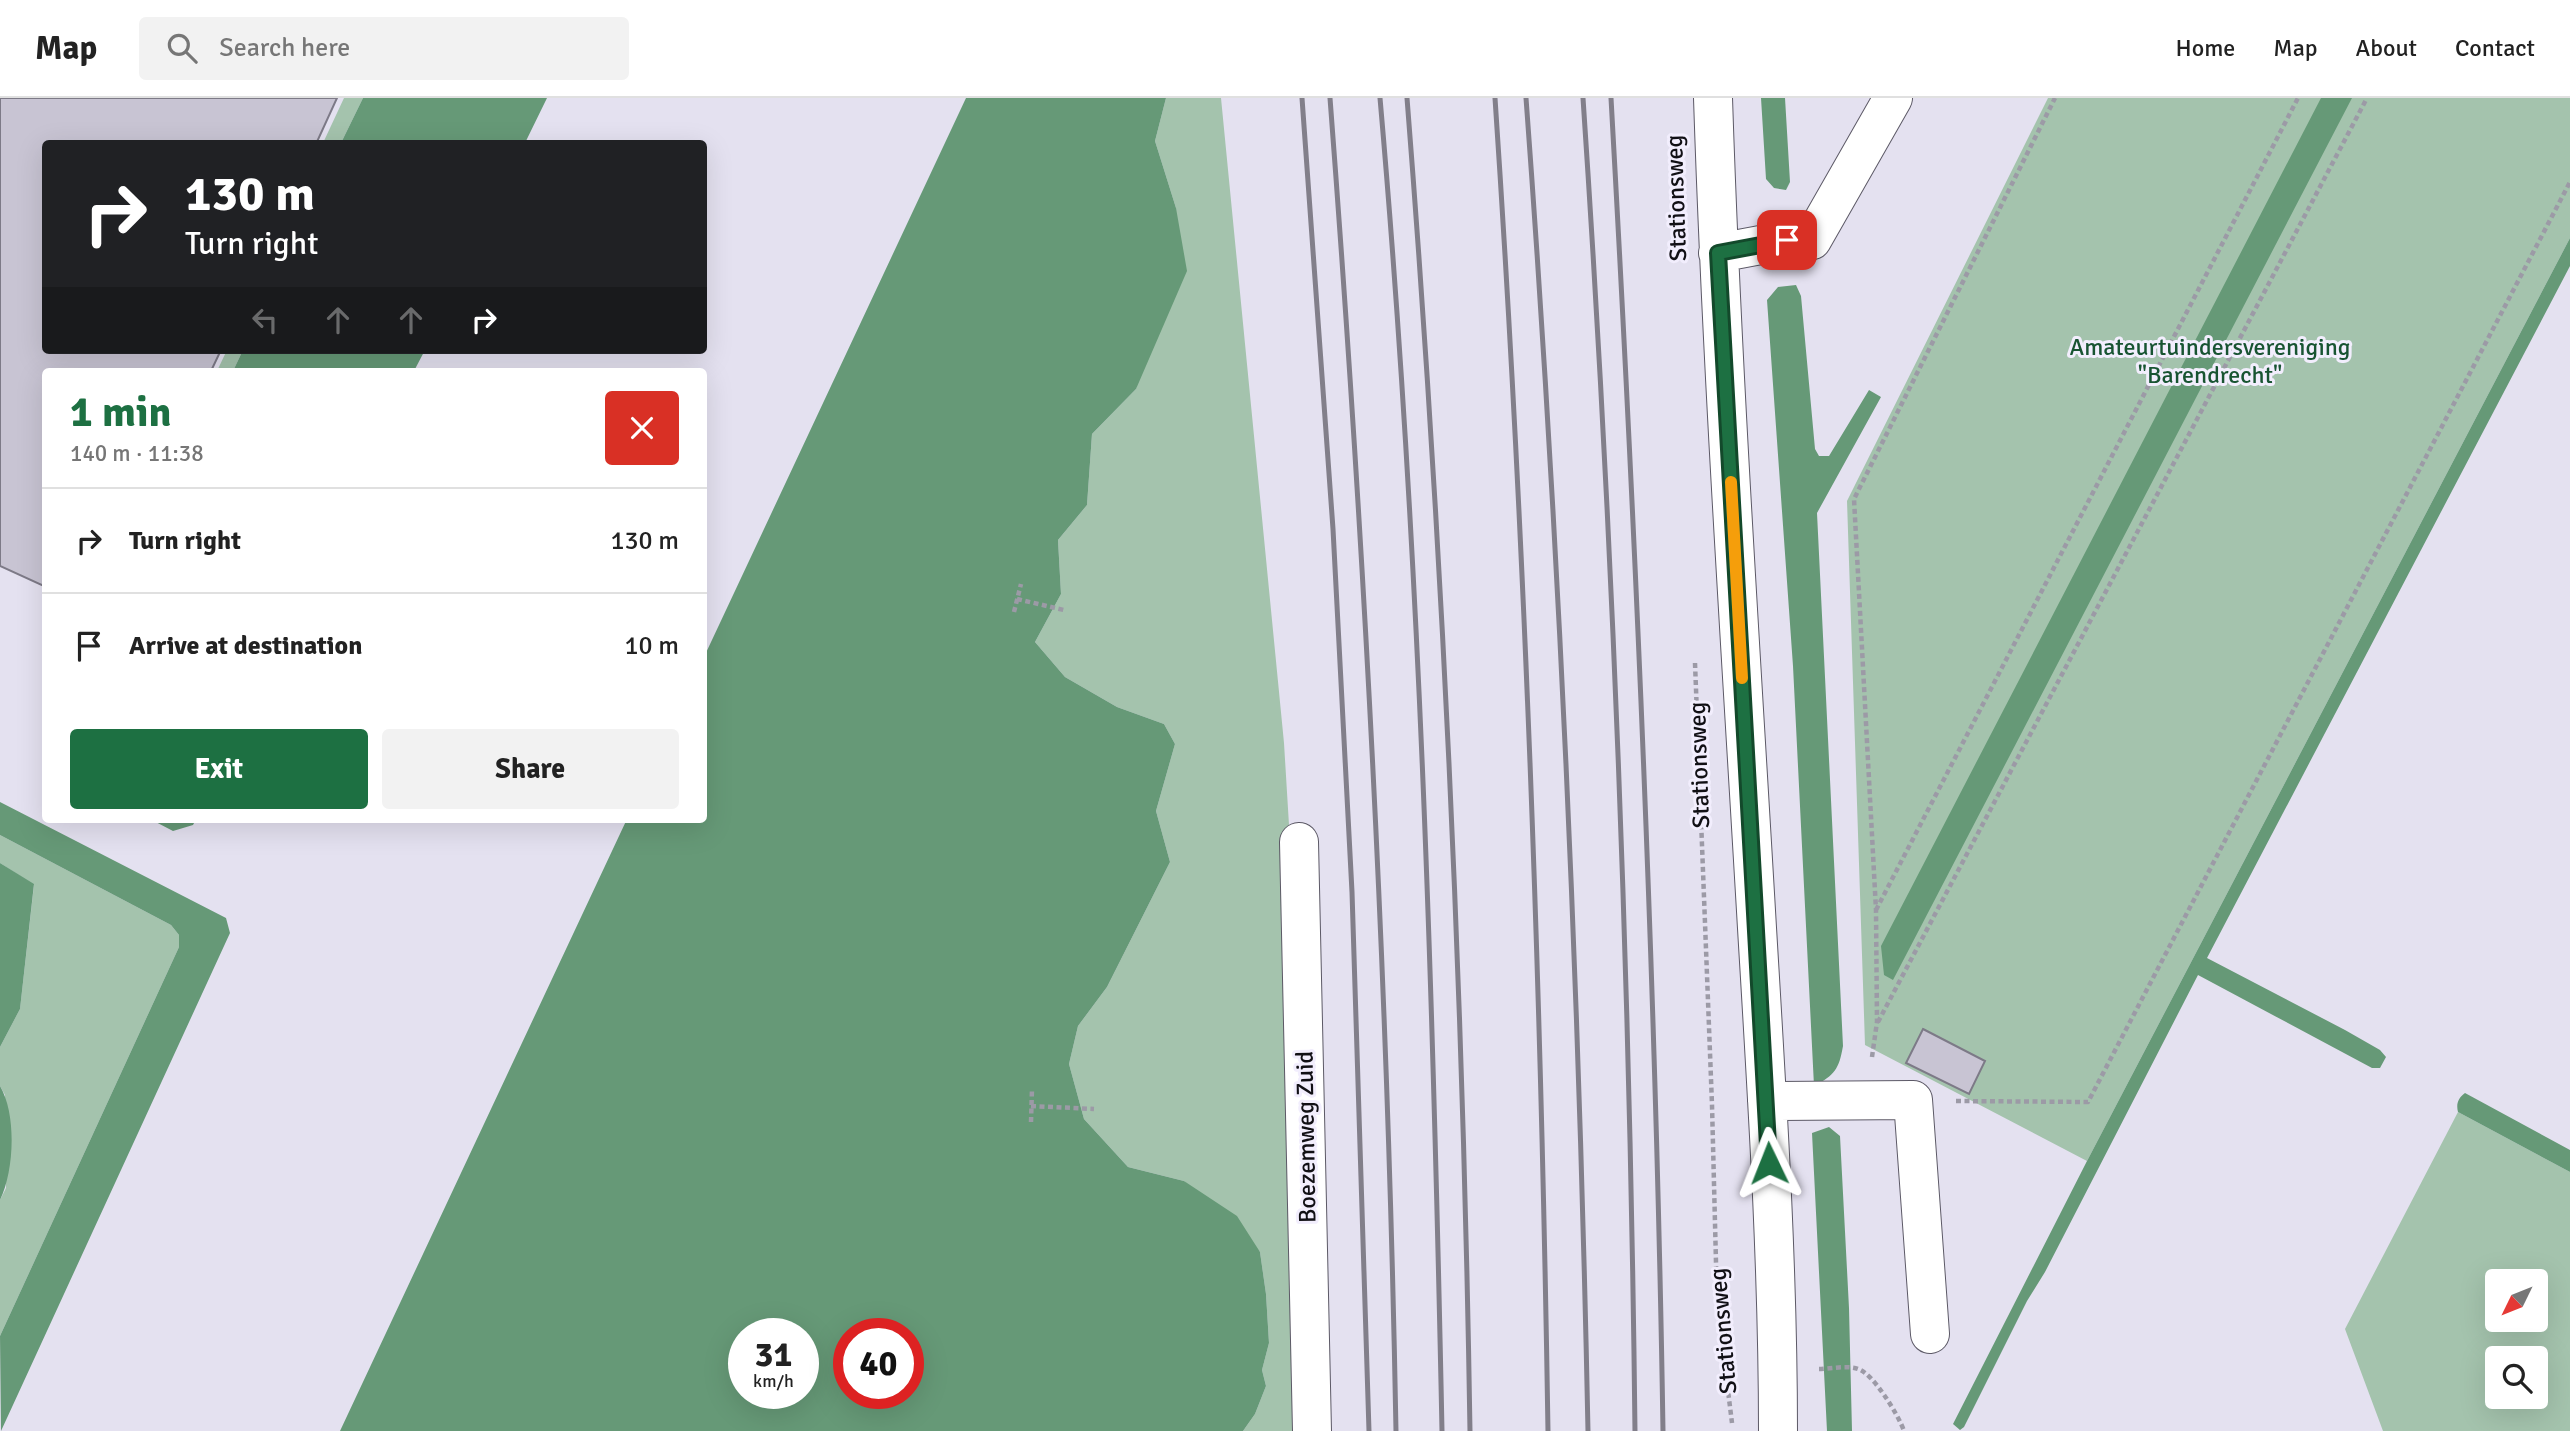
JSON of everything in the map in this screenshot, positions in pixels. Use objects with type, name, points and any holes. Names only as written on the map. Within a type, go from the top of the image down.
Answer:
[{"type":"street","name":"Stationsweg","points":[[1713,98],[1718,253],[1767,1101],[1778,1431]]},
{"type":"street","points":[[1718,253],[1787,240],[1812,240],[1893,98]]},
{"type":"street","name":"Boezemweg Zuid","points":[[1299,842],[1312,1431]]},
{"type":"street","points":[[1767,1101],[1913,1100],[1930,1334]]},
{"type":"path","points":[[1866,1099],[1877,1023],[1876,911],[1854,499],[2055,98]]},
{"type":"path","points":[[1876,911],[2298,98]]},
{"type":"path","points":[[1877,1023],[2367,98]]},
{"type":"path","points":[[1913,1100],[2088,1102],[2570,182]]},
{"type":"path","points":[[1014,612],[1021,584]]},
{"type":"path","points":[[1017,599],[1064,610]]},
{"type":"path","name":"Stationsweg","points":[[1694,658],[1717,1302],[1733,1431]]},
{"type":"path","points":[[1031,1122],[1032,1089]]},
{"type":"path","points":[[1031,1106],[1094,1109]]},
{"type":"path","points":[[1814,1369],[1857,1368],[1868,1374],[1901,1420],[1904,1431]]},
{"type":"green space","points":[[344,98],[363,98],[342,140],[324,140]]},
{"type":"green space","points":[[1166,98],[1221,98],[1284,743],[1322,1367],[1320,1431],[1243,1431],[1255,1414],[1266,1386],[1262,1370],[1269,1343],[1260,1252],[1184,1181],[1128,1167],[1084,1119],[1069,1064],[1078,1026],[1107,987],[1170,862],[1156,811],[1175,744],[1164,724],[1117,707],[1065,677],[1035,642],[1061,594],[1058,540],[1087,505],[1092,434],[1136,389],[1176,208],[1155,141]]},
{"type":"green space","name":"Amateurtuindersvereniging \"Barendrecht\"","points":[[2048,98],[2570,98],[2570,238],[2087,1161],[1865,1045],[1847,501]]},
{"type":"green space","points":[[225,354],[241,354],[234,368],[218,368]]},
{"type":"green space","points":[[0,835],[171,925],[179,935],[179,947],[0,1336],[0,1200],[6,1188],[5,1095],[0,1086],[0,1047],[20,1009],[34,885],[0,863]]},
{"type":"green space","points":[[2458,1112],[2570,1172],[2570,1431],[2383,1431],[2345,1329]]},
{"type":"shaded area","points":[[363,98],[547,98],[526,140],[342,140]]},
{"type":"shaded area","points":[[966,98],[1166,98],[1155,141],[1176,208],[1187,271],[1136,389],[1092,434],[1087,505],[1058,540],[1061,594],[1035,642],[1065,677],[1117,707],[1164,724],[1175,744],[1156,811],[1170,862],[1107,987],[1078,1026],[1069,1064],[1084,1119],[1128,1167],[1184,1181],[1237,1216],[1260,1252],[1269,1343],[1262,1370],[1266,1386],[1255,1414],[1243,1431],[340,1431],[625,823],[707,823],[707,651]]},
{"type":"shaded area","points":[[1761,98],[1785,98],[1790,182],[1786,190],[1774,188],[1766,179]]},
{"type":"shaded area","points":[[2321,98],[2352,98],[1893,980],[1884,975],[1881,946]]},
{"type":"shaded area","points":[[2570,238],[2570,266],[2207,958],[2345,1030],[2380,1050],[2386,1057],[2380,1068],[2372,1068],[2198,975],[1964,1427],[1960,1430],[1953,1424],[2087,1161]]},
{"type":"shaded area","points":[[1796,285],[1801,296],[1815,449],[1819,456],[1829,456],[1869,390],[1881,397],[1817,513],[1843,1046],[1835,1071],[1814,1086],[1793,666],[1767,300],[1778,287]]},
{"type":"shaded area","points":[[241,354],[423,354],[416,368],[234,368]]},
{"type":"shaded area","points":[[0,802],[226,918],[230,933],[1,1431],[0,1336],[179,947],[179,935],[171,925],[0,835]]},
{"type":"shaded area","points":[[158,823],[194,823],[193,825],[173,831]]},
{"type":"shaded area","points":[[0,863],[34,884],[20,1009],[0,1047]]},
{"type":"shaded area","points":[[0,1086],[9,1112],[12,1143],[8,1174],[0,1200]]},
{"type":"shaded area","points":[[2465,1093],[2570,1150],[2570,1172],[2458,1112],[2458,1101]]},
{"type":"shaded area","points":[[1829,1127],[1840,1136],[1852,1431],[1827,1431],[1812,1133]]},
{"type":"building","points":[[0,98],[337,98],[318,140],[42,140],[42,354],[219,354],[212,368],[42,368],[42,585],[0,566]]},
{"type":"building","points":[[1923,1029],[1985,1061],[1969,1094],[1906,1063]]},
{"type":"railway","points":[[1302,98],[1333,529],[1352,892],[1369,1431]]},
{"type":"railway","points":[[1330,98],[1354,431],[1373,764],[1387,1097],[1396,1431]]},
{"type":"railway","points":[[1380,98],[1405,431],[1422,764],[1442,1431]]},
{"type":"railway","points":[[1407,98],[1431,431],[1449,764],[1462,1097],[1470,1431]]},
{"type":"railway","points":[[1495,98],[1515,431],[1530,764],[1548,1431]]},
{"type":"railway","points":[[1526,98],[1566,764],[1588,1431]]},
{"type":"railway","points":[[1583,98],[1603,431],[1618,764],[1629,1098],[1635,1431]]},
{"type":"railway","points":[[1611,98],[1644,764],[1663,1431]]},
{"type":"slow traffic","points":[[1731,482],[1742,678]]},
{"type":"route","points":[[1769,1163],[1718,253],[1787,240]]}]
